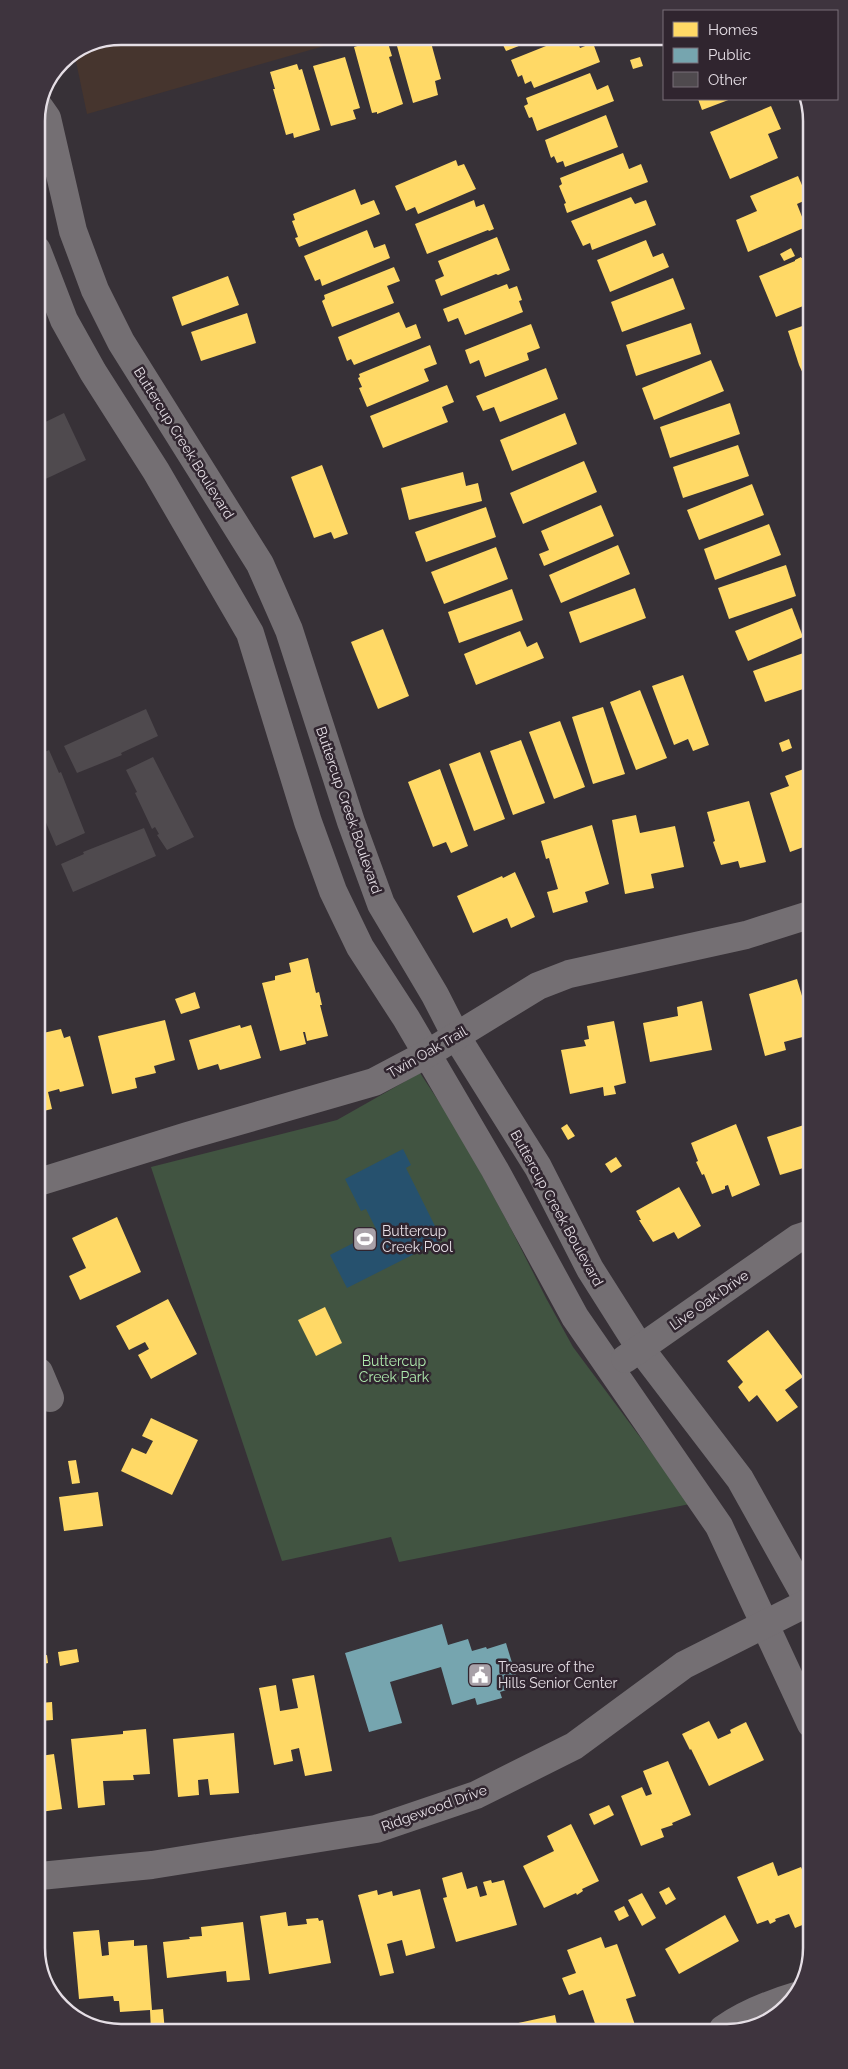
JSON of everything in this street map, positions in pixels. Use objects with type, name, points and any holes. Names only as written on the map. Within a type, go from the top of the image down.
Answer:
[{"type":"street","name":"Buttercup Creek Boulevard","points":[[45,115],[73,231],[95,290],[121,342],[260,564],[289,630],[351,822],[381,904],[435,994],[456,1036],[538,1167],[590,1269],[640,1348],[740,1479],[803,1592]]},
{"type":"street","points":[[45,271],[64,320],[93,372],[156,471],[250,633],[308,822],[333,891],[360,947],[427,1054],[495,1170],[575,1318],[719,1526],[803,1707]]},
{"type":"street","name":"Twin Oak Trail","points":[[45,1180],[187,1136],[374,1082],[427,1054],[538,986],[569,974],[746,935],[803,917]]},
{"type":"street","name":"Live Oak Drive","points":[[610,1369],[803,1236]]},
{"type":"street","points":[[45,1386],[50,1398]]},
{"type":"street","name":"Ridgewood Drive","points":[[45,1876],[152,1865],[376,1829],[476,1795],[574,1746],[684,1665],[803,1607]]},
{"type":"street","points":[[730,2024],[740,2016],[783,2000]]},
{"type":"shaded area","points":[[121,45],[328,45],[87,114],[76,60],[96,49]]},
{"type":"green space","name":"Buttercup Creek Park","points":[[420,1073],[459,1132],[573,1347],[690,1504],[399,1562],[391,1537],[282,1561],[151,1167],[337,1120]]},
{"type":"water","points":[[403,1149],[411,1165],[406,1168],[442,1240],[347,1288],[330,1255],[377,1231],[366,1209],[361,1211],[345,1179]]},
{"type":"building: Homes","points":[[361,45],[389,45],[392,56],[389,57],[403,104],[377,114],[377,112],[372,113],[354,47]]},
{"type":"building: Homes","points":[[432,45],[441,79],[435,81],[438,95],[413,103],[397,46]]},
{"type":"building: Homes","points":[[503,45],[521,45],[506,51]]},
{"type":"building: Homes","points":[[548,45],[579,45],[580,48],[594,45],[600,62],[534,88],[531,81],[525,84],[522,75],[518,77],[511,60]]},
{"type":"building: Homes","points":[[345,57],[360,108],[353,110],[356,119],[331,126],[313,66]]},
{"type":"building: Homes","points":[[640,57],[643,66],[633,69],[630,60]]},
{"type":"building: Homes","points":[[297,64],[299,70],[302,69],[320,130],[294,138],[293,133],[286,135],[270,72]]},
{"type":"building: Homes","points":[[590,73],[597,90],[608,85],[614,101],[537,131],[532,117],[529,118],[524,106],[528,104],[526,98]]},
{"type":"building: Homes","points":[[698,100],[728,100],[702,110]]},
{"type":"building: Homes","points":[[771,106],[781,129],[768,134],[778,158],[730,179],[710,132]]},
{"type":"building: Homes","points":[[606,115],[618,147],[565,167],[563,161],[557,163],[554,156],[551,158],[545,140]]},
{"type":"building: Homes","points":[[623,153],[629,169],[641,164],[648,182],[567,213],[564,204],[566,203],[559,186],[562,184],[560,178]]},
{"type":"building: Homes","points":[[456,160],[458,166],[464,164],[476,189],[418,214],[415,207],[406,211],[395,186]]},
{"type":"building: Homes","points":[[798,176],[803,188],[803,201],[797,204],[803,219],[803,228],[748,252],[736,220],[757,211],[750,196]]},
{"type":"building: Homes","points":[[355,189],[361,205],[374,200],[380,214],[299,247],[295,238],[298,237],[292,221],[295,220],[293,214]]},
{"type":"building: Homes","points":[[631,197],[635,204],[646,200],[656,225],[592,250],[590,243],[583,246],[571,221]]},
{"type":"building: Homes","points":[[474,200],[476,207],[484,204],[494,229],[427,254],[415,224]]},
{"type":"building: Homes","points":[[367,230],[374,248],[385,244],[390,258],[322,286],[320,279],[315,281],[304,256]]},
{"type":"building: Homes","points":[[497,237],[510,270],[441,296],[435,280],[444,276],[438,261]]},
{"type":"building: Homes","points":[[646,240],[653,257],[663,253],[669,267],[610,292],[597,260]]},
{"type":"building: Homes","points":[[791,248],[795,256],[784,261],[780,254]]},
{"type":"building: Homes","points":[[803,257],[803,306],[776,317],[759,276]]},
{"type":"building: Homes","points":[[394,267],[400,281],[387,286],[394,303],[332,327],[322,301],[325,299],[324,295]]},
{"type":"building: Homes","points":[[228,276],[239,305],[182,326],[172,297]]},
{"type":"building: Homes","points":[[673,278],[685,309],[622,332],[611,302]]},
{"type":"building: Homes","points":[[507,284],[509,289],[517,286],[522,300],[519,301],[523,312],[465,335],[458,318],[448,322],[443,309]]},
{"type":"building: Homes","points":[[399,312],[406,328],[416,324],[421,338],[354,365],[351,359],[347,361],[338,337]]},
{"type":"building: Homes","points":[[247,313],[256,343],[201,361],[191,332]]},
{"type":"building: Homes","points":[[691,323],[701,354],[636,376],[626,345]]},
{"type":"building: Homes","points":[[531,324],[540,348],[527,353],[529,360],[485,377],[479,360],[470,364],[465,350]]},
{"type":"building: Homes","points":[[803,326],[803,374],[799,365],[788,331]]},
{"type":"building: Homes","points":[[430,345],[437,364],[424,369],[429,381],[367,407],[359,388],[362,387],[358,378],[360,377],[359,374]]},
{"type":"building: Homes","points":[[711,360],[724,391],[654,420],[642,388]]},
{"type":"building: Homes","points":[[546,368],[558,399],[500,422],[494,407],[483,411],[476,396]]},
{"type":"building: Homes","points":[[447,385],[454,402],[442,407],[448,422],[383,448],[370,416]]},
{"type":"building: Homes","points":[[730,403],[740,434],[670,458],[660,427]]},
{"type":"building: Homes","points":[[565,413],[577,444],[512,471],[500,440]]},
{"type":"building: Homes","points":[[738,445],[749,476],[683,498],[673,467]]},
{"type":"building: Homes","points":[[584,461],[597,492],[523,524],[510,493]]},
{"type":"building: Homes","points":[[322,465],[348,534],[334,539],[331,532],[314,538],[291,477]]},
{"type":"building: Homes","points":[[463,472],[466,486],[478,483],[482,501],[409,520],[401,488]]},
{"type":"building: Homes","points":[[752,484],[764,515],[699,540],[687,510]]},
{"type":"building: Homes","points":[[601,505],[614,536],[544,566],[539,554],[549,550],[541,531]]},
{"type":"building: Homes","points":[[486,507],[496,537],[426,562],[415,532]]},
{"type":"building: Homes","points":[[769,524],[781,555],[715,580],[704,549]]},
{"type":"building: Homes","points":[[618,545],[630,574],[561,603],[549,575]]},
{"type":"building: Homes","points":[[496,547],[508,579],[444,604],[431,572]]},
{"type":"building: Homes","points":[[786,565],[796,596],[729,619],[718,588]]},
{"type":"building: Homes","points":[[635,588],[646,618],[580,643],[569,612]]},
{"type":"building: Homes","points":[[512,589],[523,620],[459,643],[448,612]]},
{"type":"building: Homes","points":[[792,608],[803,637],[748,661],[735,631]]},
{"type":"building: Homes","points":[[383,629],[409,696],[378,709],[351,642]]},
{"type":"building: Homes","points":[[520,631],[527,647],[537,642],[544,658],[476,685],[464,654]]},
{"type":"building: Homes","points":[[803,653],[803,689],[765,702],[753,671]]},
{"type":"building: Homes","points":[[683,675],[709,745],[693,751],[688,739],[674,745],[652,686]]},
{"type":"building: Homes","points":[[640,690],[667,758],[636,770],[610,702]]},
{"type":"building: Homes","points":[[603,707],[625,774],[593,784],[572,717]]},
{"type":"building: Homes","points":[[560,721],[585,787],[554,799],[529,732]]},
{"type":"building: Homes","points":[[789,739],[792,748],[782,752],[779,743]]},
{"type":"building: Homes","points":[[521,740],[545,803],[513,815],[490,751]]},
{"type":"building: Homes","points":[[480,752],[505,819],[474,831],[449,764]]},
{"type":"building: Homes","points":[[440,769],[468,846],[451,853],[446,842],[433,847],[408,782]]},
{"type":"building: Homes","points":[[803,769],[803,847],[790,852],[770,793],[789,786],[785,776]]},
{"type":"building: Homes","points":[[749,801],[766,862],[740,868],[738,861],[721,865],[713,842],[715,841],[707,812]]},
{"type":"building: Homes","points":[[636,815],[640,833],[675,826],[684,867],[651,874],[654,888],[625,894],[612,820]]},
{"type":"building: Homes","points":[[592,825],[609,884],[585,892],[588,902],[553,913],[547,892],[558,889],[549,858],[546,859],[541,841]]},
{"type":"building: Homes","points":[[515,872],[535,917],[511,928],[507,918],[473,933],[457,896]]},
{"type":"building: Homes","points":[[308,958],[316,993],[319,992],[322,1005],[320,1005],[328,1036],[307,1041],[305,1032],[303,1032],[306,1044],[280,1051],[262,983],[275,980],[275,976],[291,972],[289,963]]},
{"type":"building: Homes","points":[[797,979],[803,999],[803,1037],[784,1042],[786,1050],[765,1056],[749,994]]},
{"type":"building: Homes","points":[[195,992],[200,1008],[181,1014],[175,999]]},
{"type":"building: Homes","points":[[702,1001],[712,1050],[650,1062],[643,1023],[678,1016],[677,1007]]},
{"type":"building: Homes","points":[[165,1020],[175,1060],[154,1066],[156,1073],[135,1078],[137,1088],[112,1094],[98,1036]]},
{"type":"building: Homes","points":[[614,1021],[626,1083],[614,1086],[616,1094],[604,1096],[603,1087],[570,1094],[561,1050],[586,1046],[584,1040],[589,1039],[587,1026]]},
{"type":"building: Homes","points":[[240,1025],[241,1028],[251,1025],[261,1058],[220,1070],[218,1064],[198,1070],[189,1040]]},
{"type":"building: Homes","points":[[61,1029],[64,1038],[70,1036],[84,1086],[60,1092],[59,1089],[48,1092],[52,1109],[45,1111],[45,1043],[45,1033]]},
{"type":"building: Homes","points":[[567,1124],[575,1136],[568,1140],[561,1128]]},
{"type":"building: Homes","points":[[736,1124],[760,1185],[732,1197],[728,1185],[725,1186],[725,1189],[712,1194],[704,1174],[702,1175],[696,1162],[698,1161],[691,1143]]},
{"type":"building: Homes","points":[[803,1125],[803,1168],[780,1175],[767,1137]]},
{"type":"building: Homes","points":[[616,1157],[622,1166],[611,1173],[605,1164]]},
{"type":"building: Homes","points":[[679,1187],[701,1226],[678,1239],[674,1232],[653,1242],[639,1220],[641,1220],[636,1211]]},
{"type":"building: Homes","points":[[117,1217],[141,1272],[80,1300],[69,1276],[86,1268],[72,1238]]},
{"type":"building: Homes","points":[[168,1299],[197,1354],[151,1379],[138,1355],[149,1349],[145,1342],[129,1350],[116,1326]]},
{"type":"building: Homes","points":[[325,1307],[342,1343],[316,1356],[298,1320]]},
{"type":"building: Homes","points":[[768,1330],[803,1377],[785,1390],[798,1407],[777,1422],[757,1395],[749,1402],[738,1387],[743,1382],[727,1361]]},
{"type":"building: Homes","points":[[151,1418],[198,1440],[172,1495],[121,1471],[132,1448],[146,1454],[153,1441],[142,1436]]},
{"type":"building: Homes","points":[[76,1460],[80,1483],[72,1484],[68,1461]]},
{"type":"building: Homes","points":[[98,1492],[103,1526],[64,1531],[59,1497]]},
{"type":"building: Homes","points":[[77,1649],[79,1662],[60,1666],[58,1652]]},
{"type":"building: Homes","points":[[45,1655],[47,1655],[48,1663],[45,1664]]},
{"type":"building: Homes","points":[[314,1675],[332,1771],[305,1776],[299,1748],[291,1750],[293,1761],[274,1765],[259,1688],[276,1685],[280,1711],[298,1708],[292,1679]]},
{"type":"building: Homes","points":[[52,1702],[53,1720],[45,1721],[45,1703]]},
{"type":"building: Homes","points":[[709,1721],[718,1739],[731,1733],[730,1730],[746,1722],[764,1760],[709,1786],[682,1734]]},
{"type":"building: Homes","points":[[146,1729],[150,1774],[133,1775],[134,1780],[103,1781],[105,1805],[78,1808],[71,1739],[123,1734],[123,1731]]},
{"type":"building: Homes","points":[[234,1733],[239,1793],[210,1795],[208,1779],[198,1780],[199,1795],[178,1797],[173,1739]]},
{"type":"building: Homes","points":[[54,1754],[62,1809],[45,1811],[45,1755]]},
{"type":"building: Homes","points":[[668,1761],[691,1815],[661,1829],[664,1837],[641,1846],[621,1796],[642,1787],[646,1796],[652,1794],[643,1771]]},
{"type":"building: Homes","points":[[609,1805],[614,1815],[594,1825],[589,1814]]},
{"type":"building: Homes","points":[[571,1824],[599,1881],[582,1889],[583,1891],[577,1895],[576,1893],[544,1908],[523,1866],[554,1851],[547,1836]]},
{"type":"building: Homes","points":[[773,1862],[778,1876],[801,1867],[803,1871],[803,1925],[795,1928],[789,1914],[775,1919],[776,1921],[770,1924],[768,1920],[757,1924],[737,1877]]},
{"type":"building: Homes","points":[[462,1872],[467,1889],[477,1886],[480,1897],[487,1895],[483,1882],[491,1880],[492,1883],[504,1880],[517,1925],[456,1942],[443,1898],[447,1897],[442,1878]]},
{"type":"building: Homes","points":[[669,1887],[676,1899],[666,1905],[659,1892]]},
{"type":"building: Homes","points":[[420,1889],[435,1948],[406,1956],[402,1940],[387,1944],[394,1973],[380,1976],[358,1895],[377,1890],[378,1895],[392,1891],[393,1896]]},
{"type":"building: Homes","points":[[642,1893],[656,1918],[642,1926],[628,1900]]},
{"type":"building: Homes","points":[[624,1906],[629,1916],[619,1921],[614,1911]]},
{"type":"building: Homes","points":[[286,1912],[288,1926],[307,1924],[306,1919],[318,1918],[319,1921],[323,1920],[331,1963],[269,1974],[260,1916]]},
{"type":"building: Homes","points":[[725,1915],[739,1941],[679,1974],[665,1949]]},
{"type":"building: Homes","points":[[243,1922],[250,1980],[227,1982],[226,1971],[167,1978],[163,1942],[202,1936],[201,1927]]},
{"type":"building: Homes","points":[[99,1930],[102,1956],[109,1955],[108,1942],[134,1940],[134,1946],[147,1945],[152,2010],[163,2009],[164,2024],[151,2024],[150,2010],[120,2012],[119,2001],[114,2001],[113,1996],[79,1999],[73,1932]]},
{"type":"building: Homes","points":[[601,1937],[605,1948],[617,1944],[636,1996],[626,1999],[635,2024],[595,2024],[583,1990],[569,1995],[562,1978],[576,1973],[567,1950]]},
{"type":"building: Homes","points":[[555,2015],[557,2024],[513,2024]]},
{"type":"building: Public","name":"Treasure of the Hills Senior Center","points":[[442,1624],[448,1645],[468,1639],[472,1651],[506,1643],[519,1686],[500,1692],[502,1698],[477,1705],[475,1698],[452,1705],[441,1667],[390,1682],[402,1723],[369,1732],[345,1653]]},
{"type":"building: Other","points":[[64,413],[86,460],[45,479],[45,422]]},
{"type":"building: Other","points":[[146,709],[158,736],[121,753],[122,755],[77,773],[64,746]]},
{"type":"building: Other","points":[[49,750],[59,773],[61,772],[85,833],[56,846],[45,820],[45,752]]},
{"type":"building: Other","points":[[153,757],[194,837],[167,850],[157,835],[159,834],[155,827],[152,829],[126,770]]},
{"type":"building: Other","points":[[144,828],[156,856],[73,892],[61,864],[84,854],[83,852]]},
{"type":"place","name":"Buttercup Creek Pool","points":[[365,1239]]},
{"type":"place","name":"Treasure of the Hills Senior Center","points":[[480,1675]]}]
